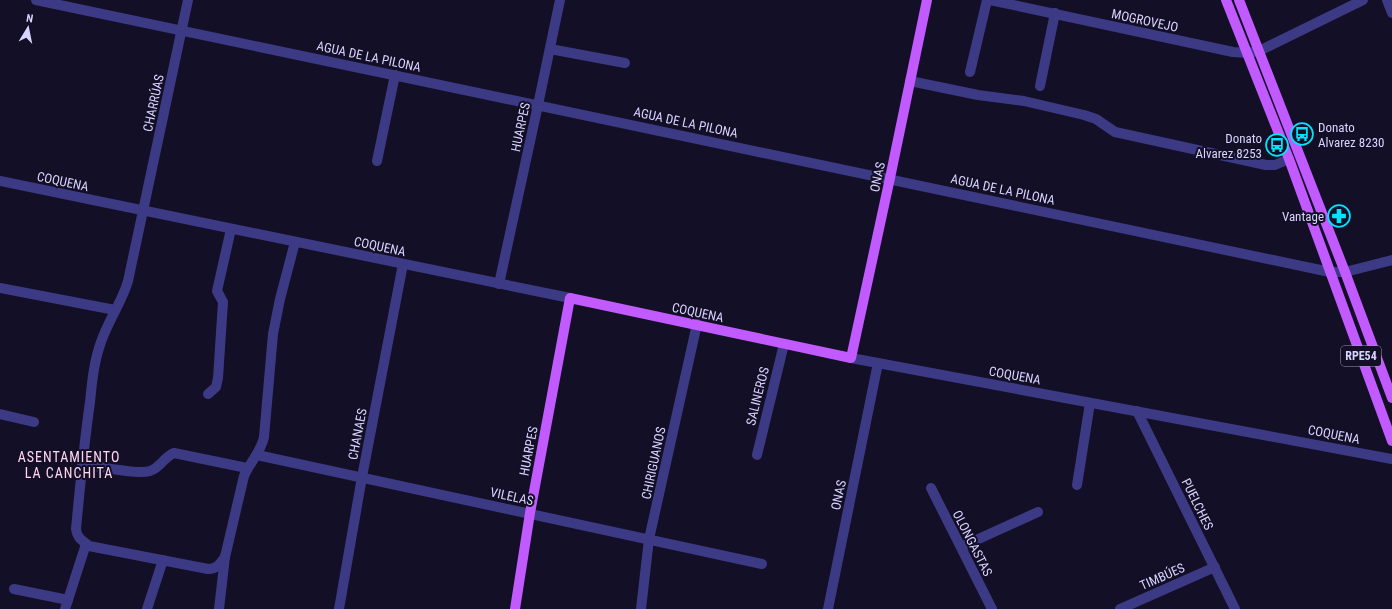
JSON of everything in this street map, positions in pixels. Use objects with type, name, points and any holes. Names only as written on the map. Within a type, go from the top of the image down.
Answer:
[{"type":"main road","name":"ONAS","points":[[851,358],[927,0]]},
{"type":"main road","name":"RPE54","points":[[1226,0],[1289,159],[1392,441]]},
{"type":"main road","name":"RPE54","points":[[1239,0],[1345,272],[1392,398]]},
{"type":"main road","name":"COQUENA","points":[[570,298],[851,358]]},
{"type":"main road","name":"HUARPES","points":[[515,609],[530,513],[570,298]]},
{"type":"street","name":"AGUA DE LA PILONA","points":[[36,0],[890,178],[1330,272],[1345,272],[1392,260]]},
{"type":"street","name":"CHARRÚAS","points":[[86,544],[80,539],[76,529],[87,418],[98,355],[101,342],[126,289],[144,211],[188,0]]},
{"type":"street","name":"HUARPES","points":[[498,284],[560,0]]},
{"type":"street","points":[[970,72],[989,0]]},
{"type":"street","name":"MOGROVEJO","points":[[989,0],[1055,13],[1225,51],[1247,54]]},
{"type":"street","points":[[1247,54],[1259,51],[1363,0]]},
{"type":"street","points":[[1387,0],[1392,13]]},
{"type":"street","points":[[1040,86],[1055,13]]},
{"type":"street","points":[[550,49],[625,63]]},
{"type":"street","points":[[377,161],[395,75]]},
{"type":"street","points":[[910,81],[978,95],[1024,101],[1084,115],[1096,120],[1115,132],[1266,165],[1275,165],[1289,159]]},
{"type":"street","name":"COQUENA","points":[[0,181],[570,298]]},
{"type":"street","points":[[208,394],[216,387],[218,378],[223,302],[217,291],[231,228]]},
{"type":"street","points":[[219,609],[225,557],[244,476],[247,468],[262,446],[264,438],[273,334],[280,299],[295,242]]},
{"type":"street","name":"CHANAES","points":[[339,609],[362,477],[403,264]]},
{"type":"street","points":[[0,288],[115,310]]},
{"type":"street","name":"CHIRIGUANOS","points":[[641,609],[649,539],[696,324]]},
{"type":"street","name":"SALINEROS","points":[[757,455],[784,344]]},
{"type":"street","name":"COQUENA","points":[[851,358],[1392,459]]},
{"type":"street","name":"ONAS","points":[[828,609],[878,363]]},
{"type":"street","points":[[1077,485],[1090,403]]},
{"type":"street","name":"PUELCHES","points":[[1137,411],[1235,609]]},
{"type":"street","points":[[0,414],[34,422]]},
{"type":"street","points":[[82,464],[138,472],[149,472],[156,468],[167,456],[174,453],[247,468]]},
{"type":"street","name":"VILELAS","points":[[257,455],[762,564]]},
{"type":"street","name":"OLONGASTAS","points":[[931,488],[992,609]]},
{"type":"street","points":[[961,547],[1038,512]]},
{"type":"street","points":[[14,589],[66,605],[86,544],[89,546],[213,569],[219,566],[225,557]]},
{"type":"street","points":[[147,609],[163,560]]},
{"type":"street","name":"TIMBÚES","points":[[1120,609],[1214,567]]},
{"type":"place","name":"Donato Alvarez 8230","points":[[1302,134]]},
{"type":"place","name":"Donato Alvarez 8253","points":[[1277,145]]},
{"type":"place","name":"Vantage","points":[[1339,216]]},
{"type":"district","name":"ASENTAMIENTO LA CANCHITA","points":[[69,466]]}]
